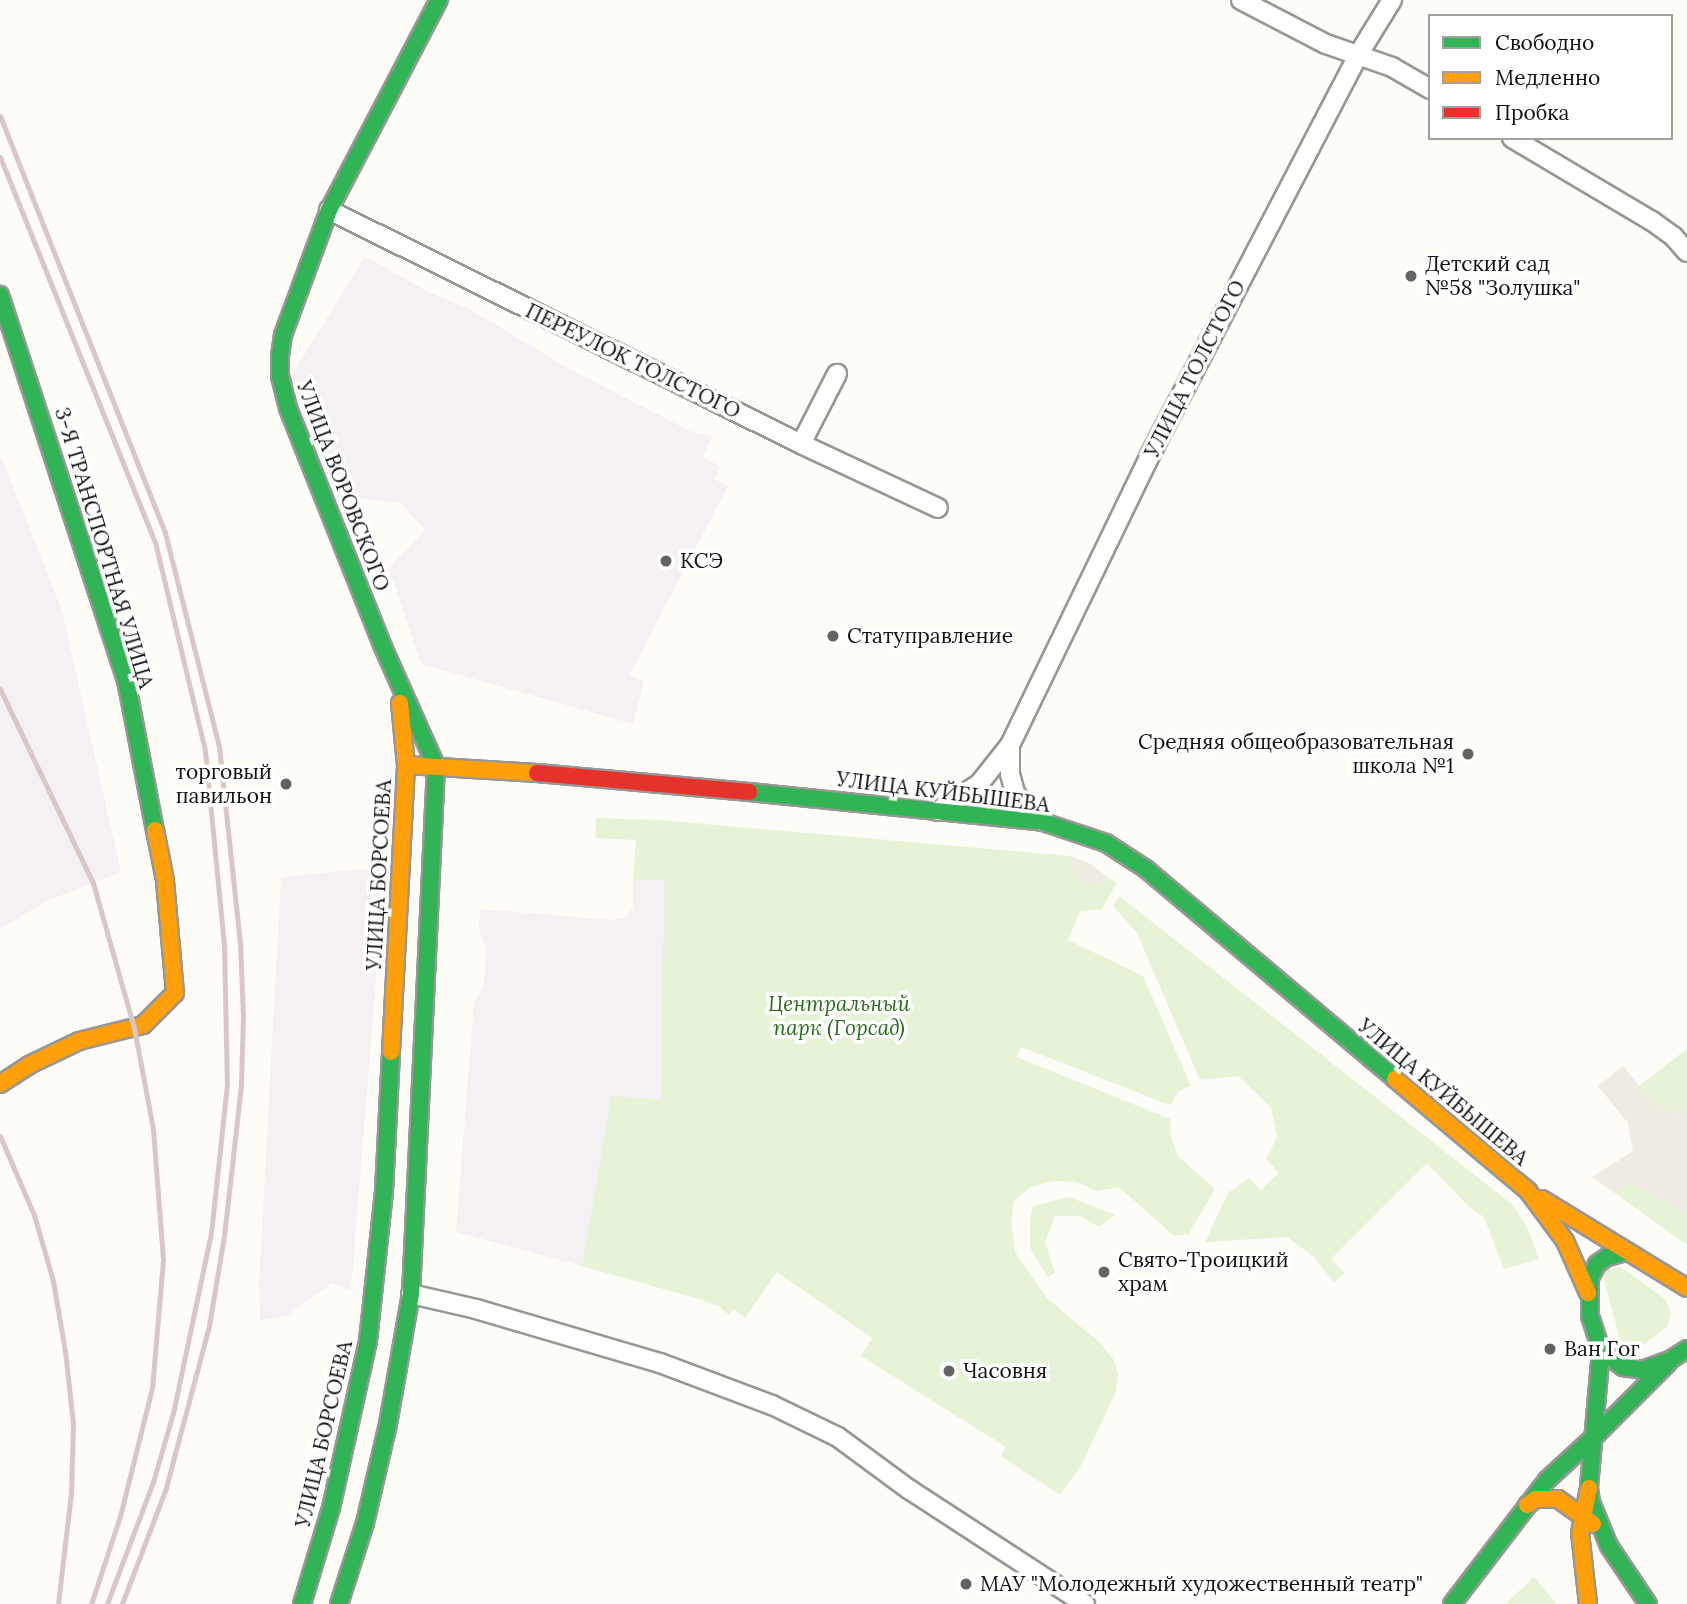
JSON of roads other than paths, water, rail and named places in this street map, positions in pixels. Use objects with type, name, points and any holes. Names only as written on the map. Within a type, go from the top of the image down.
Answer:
[{"type":"main road","name":"УЛИЦА ВОРОВСКОГО","points":[[398,681],[288,408],[280,377],[283,335],[329,211],[439,0]]},
{"type":"main road","name":"3-Я ТРАНСПОРТНАЯ УЛИЦА","points":[[0,295],[126,680],[165,880],[174,993],[143,1026],[79,1041],[29,1065],[0,1084]]},
{"type":"main road","points":[[398,681],[406,765]]},
{"type":"main road","points":[[339,1604],[365,1523],[388,1424],[411,1294],[436,766],[398,681]]},
{"type":"main road","name":"УЛИЦА БОРСОЕВА","points":[[302,1604],[331,1508],[368,1341],[384,1191],[406,765],[436,766]]},
{"type":"main road","name":"УЛИЦА КУЙБЫШЕВА","points":[[436,766],[596,777],[1043,822],[1107,843],[1146,869],[1528,1191],[1685,1285]]},
{"type":"main road","name":"УЛИЦА КУЙБЫШЕВА","points":[[1528,1191],[1565,1241],[1588,1293],[1590,1316],[1601,1350],[1596,1435],[1589,1488],[1597,1520],[1609,1546]]},
{"type":"main road","points":[[1588,1293],[1590,1278],[1597,1264],[1607,1257],[1626,1252]]},
{"type":"main road","points":[[1601,1350],[1615,1363],[1633,1369],[1650,1368],[1687,1349]]},
{"type":"main road","points":[[1452,1604],[1547,1480],[1670,1360]]},
{"type":"main road","points":[[1588,1604],[1580,1533],[1589,1488]]},
{"type":"main road","points":[[1527,1505],[1545,1498],[1565,1503],[1583,1516],[1609,1546],[1648,1604]]},
{"type":"main road","points":[[1565,1503],[1580,1533]]},
{"type":"street","points":[[1241,0],[1325,44],[1392,67],[1428,88]]},
{"type":"street","name":"УЛИЦА ТОЛСТОГО","points":[[939,811],[979,784],[1010,745],[1149,457],[1357,55],[1392,0]]},
{"type":"street","points":[[1515,140],[1652,221],[1673,236],[1687,252]]},
{"type":"street","name":"ПЕРЕУЛОК ТОЛСТОГО","points":[[329,211],[801,444],[938,508]]},
{"type":"street","points":[[801,444],[837,374]]},
{"type":"street","name":"УЛИЦА ТОЛСТОГО","points":[[1010,745],[1010,774],[1015,793],[1028,810],[1043,822]]},
{"type":"street","points":[[411,1294],[476,1309],[660,1363],[772,1405],[838,1437],[911,1490],[1085,1604]]},
{"type":"railway","points":[[0,116],[165,533],[219,747],[240,942],[243,1016],[241,1085],[224,1236],[209,1326],[166,1488],[122,1604]]},
{"type":"railway","points":[[0,157],[155,542],[205,751],[224,944],[227,1084],[211,1233],[173,1413],[153,1482],[107,1604]]},
{"type":"railway","points":[[0,689],[93,883],[134,1028],[153,1129],[163,1260],[152,1388],[120,1516],[91,1604]]},
{"type":"railway","points":[[0,1136],[34,1215],[53,1281],[65,1351],[73,1423],[71,1493],[58,1604]]},
{"type":"place","name":"Детский сад №58 \"Золушка\"","points":[[1411,276]]},
{"type":"place","name":"КСЭ","points":[[666,561]]},
{"type":"place","name":"Статуправление","points":[[833,636]]},
{"type":"place","name":"Средняя общеобразовательная школа №1","points":[[1468,754]]},
{"type":"place","name":"торговый павильон","points":[[286,784]]},
{"type":"place","name":"Свято-Троицкий храм","points":[[1104,1272]]},
{"type":"place","name":"Ван Гог","points":[[1550,1349]]},
{"type":"place","name":"Часовня","points":[[949,1371]]},
{"type":"place","name":"МАУ \"Молодежный художественный театр\"","points":[[966,1584]]},
{"type":"park label","name":"Центральный парк (Горсад)","points":[[839,1016]]}]
